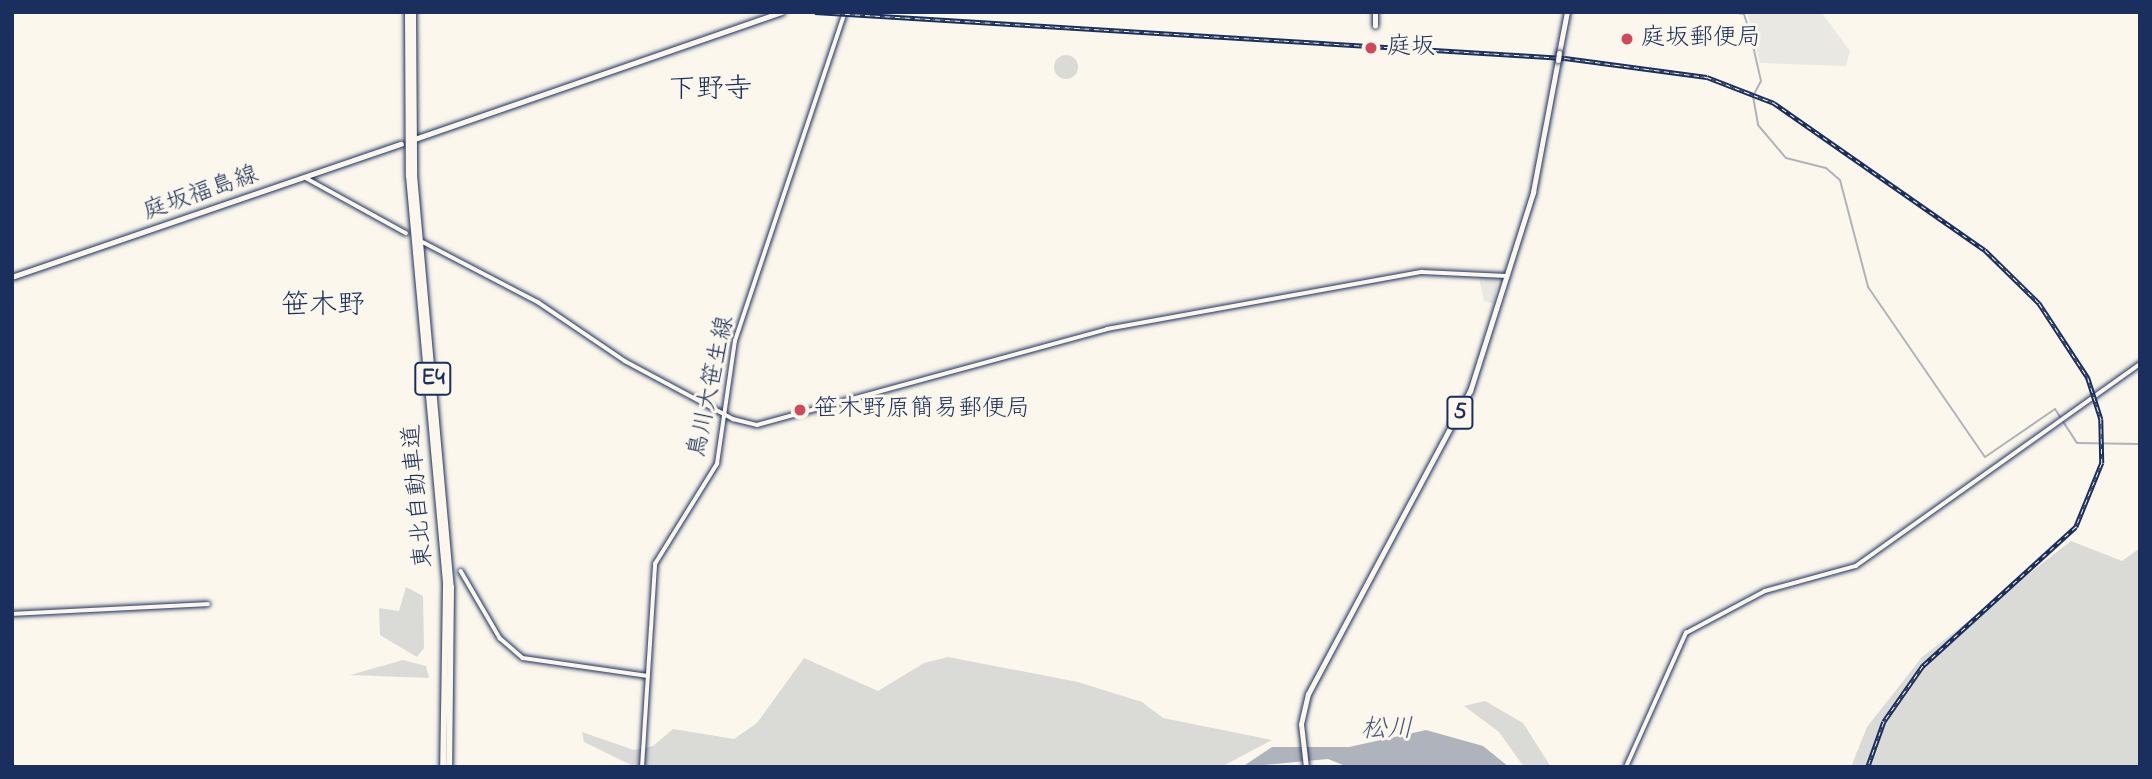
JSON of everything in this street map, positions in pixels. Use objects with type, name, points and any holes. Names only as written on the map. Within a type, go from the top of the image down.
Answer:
[{"type":"highway","name":"東北自動車道","points":[[408,12],[409,176],[446,586],[449,767]]},
{"type":"highway","name":"東北自動車道","points":[[414,12],[414,175],[451,587],[448,746],[443,767]]},
{"type":"main road","points":[[415,139],[782,12]]},
{"type":"main road","points":[[1375,26],[1376,12]]},
{"type":"main road","name":"5","points":[[1306,767],[1303,741],[1308,694],[1467,400],[1533,192],[1567,12]]},
{"type":"main road","name":"庭坂福島線","points":[[12,277],[401,144]]},
{"type":"street","name":"鳥川大笹生線","points":[[642,767],[655,564],[715,469],[735,341],[845,12]]},
{"type":"street","points":[[304,177],[406,233]]},
{"type":"street","points":[[423,242],[538,302],[625,361],[725,415],[750,424],[777,424],[1090,333],[1422,272],[1506,276]]},
{"type":"street","points":[[1626,767],[1686,633],[1765,591],[1856,566],[2140,364]]},
{"type":"street","points":[[461,571],[482,596],[500,638],[523,658],[648,676]]},
{"type":"street","points":[[12,614],[208,604]]},
{"type":"shaded area","points":[[1747,12],[1821,12],[1850,51],[1846,66],[1760,63]]},
{"type":"shaded area","points":[[1066,55],[1074,59],[1078,67],[1074,75],[1066,79],[1058,75],[1054,67],[1058,59]]},
{"type":"shaded area","points":[[1498,277],[1494,304],[1484,301],[1479,278]]},
{"type":"shaded area","points":[[2071,541],[2122,561],[2140,548],[2140,767],[1851,767],[1867,727],[1922,657]]},
{"type":"shaded area","points":[[406,587],[423,596],[424,648],[417,657],[380,635],[379,608],[399,611]]},
{"type":"shaded area","points":[[948,657],[1078,682],[1142,702],[1163,718],[1272,740],[1221,767],[633,766],[584,742],[582,732],[634,750],[653,746],[673,729],[734,739],[757,723],[804,658],[878,691],[924,663]]},
{"type":"shaded area","points":[[403,660],[426,666],[429,678],[350,675]]},
{"type":"shaded area","points":[[1485,701],[1523,723],[1551,767],[1524,767],[1499,732],[1464,706]]},
{"type":"shaded area","points":[[1426,730],[1483,746],[1509,767],[1348,767],[1328,759],[1242,767],[1272,747],[1349,747]]},
{"type":"waterway","points":[[1731,12],[1744,14],[1751,37],[1761,81],[1753,96],[1758,125],[1786,158],[1826,168],[1840,180],[1868,287],[1985,457],[2055,409],[2077,443],[2140,444]]},
{"type":"railway","points":[[815,12],[1565,58],[1707,77],[1774,103],[1985,250],[2039,303],[2088,378],[2101,419],[2102,463],[2076,527],[1923,666],[1884,722],[1868,767]]},
{"type":"place","name":"庭坂郵便局","points":[[1627,39]]},
{"type":"place","name":"庭坂","points":[[1371,48]]},
{"type":"place","name":"笹木野原簡易郵便局","points":[[800,410]]},
{"type":"district","name":"下野寺","points":[[710,91]]},
{"type":"district","name":"笹木野","points":[[323,307]]},
{"type":"water label","name":"松川","points":[[1387,731]]}]
